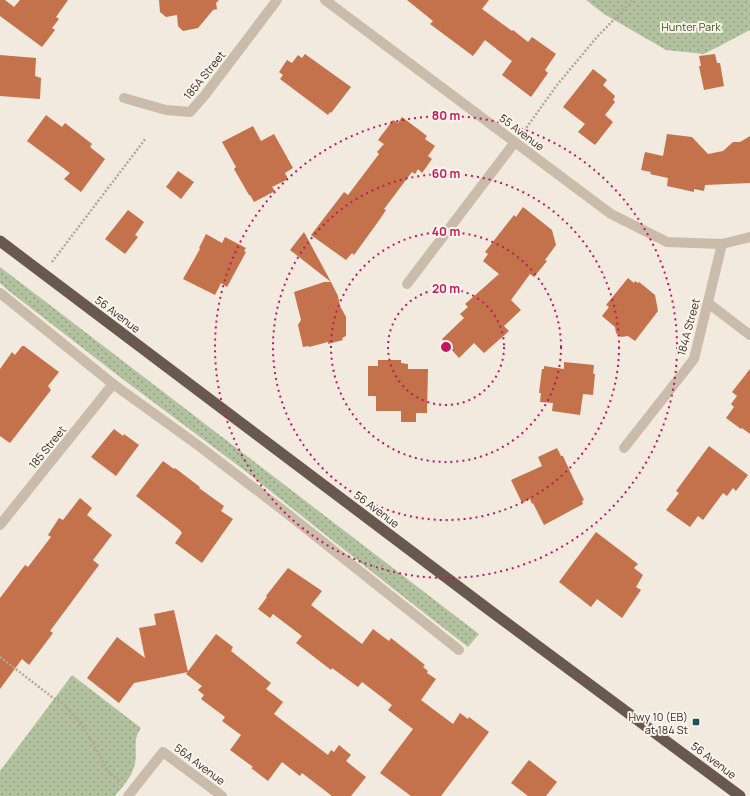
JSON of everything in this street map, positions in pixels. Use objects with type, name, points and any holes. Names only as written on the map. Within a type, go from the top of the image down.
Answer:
[{"type":"highway","name":"56 Avenue","points":[[0,241],[488,609],[740,796]]},
{"type":"street","name":"185A Street","points":[[124,98],[166,110],[190,112],[277,0]]},
{"type":"street","name":"55 Avenue","points":[[325,0],[611,214],[667,242],[722,244]]},
{"type":"street","points":[[407,284],[516,142]]},
{"type":"street","points":[[722,244],[750,238]]},
{"type":"street","name":"184A Street","points":[[624,448],[694,360],[722,244]]},
{"type":"street","points":[[0,293],[113,384],[284,511],[459,650]]},
{"type":"street","points":[[708,303],[750,335]]},
{"type":"street","name":"185 Street","points":[[0,525],[113,384]]},
{"type":"street","name":"56A Avenue","points":[[128,796],[163,752],[222,796]]},
{"type":"path","points":[[522,133],[557,85],[597,37],[633,0]]},
{"type":"path","points":[[43,274],[146,138]]},
{"type":"path","points":[[0,657],[52,697],[62,702],[84,728],[108,772],[120,781]]},
{"type":"green space","name":"Hunter Park","points":[[586,0],[750,0],[750,30],[704,54],[666,50],[604,14]]},
{"type":"green space","points":[[0,267],[479,634],[468,647],[244,470],[9,291],[0,283]]},
{"type":"green space","points":[[72,675],[141,728],[136,738],[136,757],[131,775],[115,796],[0,796],[0,771]]},
{"type":"building","points":[[0,0],[5,0],[14,7],[20,0],[68,0],[56,17],[59,19],[52,28],[55,30],[42,47],[0,16]]},
{"type":"building","points":[[159,0],[219,0],[216,3],[217,9],[213,10],[198,28],[183,31],[178,26],[177,15],[166,17],[160,12]]},
{"type":"building","points":[[407,0],[489,0],[482,9],[528,42],[532,37],[556,54],[545,70],[548,73],[531,97],[502,75],[512,61],[485,40],[473,56],[430,24],[433,21]]},
{"type":"building","points":[[305,54],[351,87],[328,115],[280,79],[283,75],[279,72],[287,60],[292,63],[298,55],[302,58]]},
{"type":"building","points":[[715,54],[717,63],[720,63],[724,86],[704,90],[699,66],[701,66],[699,56]]},
{"type":"building","points":[[0,55],[36,58],[35,76],[41,78],[40,99],[0,96]]},
{"type":"building","points":[[593,69],[607,80],[603,85],[615,96],[613,100],[615,102],[605,115],[613,122],[595,145],[578,132],[585,124],[563,107]]},
{"type":"building","points":[[46,115],[62,127],[65,123],[92,144],[90,147],[105,159],[81,192],[64,179],[70,173],[27,141]]},
{"type":"building","points":[[402,117],[427,136],[425,139],[435,146],[428,156],[432,159],[422,173],[418,169],[415,174],[412,172],[384,209],[386,210],[354,255],[352,253],[346,260],[311,235],[344,192],[348,195],[379,154],[377,152],[384,144],[378,140],[393,120],[398,123]]},
{"type":"building","points":[[253,126],[261,141],[274,134],[293,168],[285,173],[288,179],[272,187],[275,191],[254,202],[234,169],[236,167],[222,142]]},
{"type":"building","points":[[667,134],[692,137],[708,154],[723,151],[733,142],[740,142],[750,136],[750,183],[705,185],[704,191],[694,189],[694,192],[667,186],[668,178],[650,174],[651,172],[641,170],[645,152],[663,156]]},
{"type":"building","points":[[178,171],[194,182],[181,199],[166,187]]},
{"type":"building","points":[[523,207],[552,230],[556,245],[545,260],[547,261],[534,277],[530,274],[511,300],[521,310],[504,326],[509,331],[484,353],[474,343],[459,358],[442,339],[464,318],[460,314],[468,307],[465,304],[499,274],[483,261],[488,254],[485,252],[514,215],[516,217]]},
{"type":"building","points":[[128,210],[144,222],[135,235],[138,237],[125,254],[105,239]]},
{"type":"building","points":[[304,232],[331,282],[290,250]]},
{"type":"building","points":[[206,234],[222,243],[225,237],[246,248],[244,251],[246,252],[227,287],[221,283],[215,295],[183,279],[200,249],[199,248]]},
{"type":"building","points":[[628,278],[634,283],[635,281],[638,283],[639,282],[655,295],[658,311],[635,341],[628,336],[621,337],[616,333],[615,327],[602,316],[609,307],[606,305]]},
{"type":"building","points":[[324,282],[331,282],[338,296],[340,306],[346,317],[346,336],[342,338],[343,340],[328,344],[328,342],[303,347],[298,325],[301,320],[294,292]]},
{"type":"building","points":[[22,346],[59,372],[48,386],[51,390],[10,443],[0,436],[0,369],[12,352],[15,355]]},
{"type":"building","points":[[378,360],[401,360],[401,363],[408,364],[408,369],[428,369],[427,413],[416,413],[416,422],[401,422],[401,411],[376,411],[376,396],[368,396],[368,366],[378,366]]},
{"type":"building","points":[[564,362],[594,365],[593,374],[595,374],[593,395],[583,394],[580,415],[552,411],[553,403],[540,402],[541,393],[539,393],[542,369],[544,369],[544,366],[564,369]]},
{"type":"building","points":[[750,369],[750,434],[726,418],[734,407],[731,404],[737,396],[732,392]]},
{"type":"building","points":[[114,429],[139,445],[116,476],[91,457]]},
{"type":"building","points":[[709,446],[748,475],[736,491],[733,488],[727,496],[723,493],[703,520],[698,516],[690,527],[666,510],[679,493],[676,491]]},
{"type":"building","points":[[557,448],[561,456],[563,456],[584,500],[582,501],[583,504],[544,525],[530,499],[522,503],[511,480],[542,466],[538,457]]},
{"type":"building","points":[[163,461],[174,469],[175,468],[224,506],[221,511],[233,519],[202,563],[175,543],[182,533],[180,530],[136,496]]},
{"type":"building","points":[[80,498],[92,508],[87,515],[112,535],[93,560],[99,565],[50,631],[53,633],[29,665],[22,659],[0,689],[0,598],[25,565],[28,567],[51,537],[48,535],[59,518],[63,520]]},
{"type":"building","points":[[596,532],[638,564],[634,568],[643,575],[636,587],[641,590],[622,618],[597,599],[591,607],[559,582]]},
{"type":"building","points":[[288,568],[322,591],[311,605],[362,644],[373,629],[389,641],[391,638],[425,665],[423,667],[428,671],[427,673],[436,679],[421,700],[453,724],[460,713],[468,719],[469,717],[489,732],[441,796],[411,796],[380,773],[413,729],[388,710],[392,705],[362,682],[358,687],[332,668],[331,670],[296,643],[302,636],[273,614],[270,618],[258,609],[267,597],[266,596]]},
{"type":"building","points":[[174,610],[188,672],[134,683],[119,703],[87,678],[117,637],[145,658],[139,628],[156,625],[154,614]]},
{"type":"building","points":[[216,634],[233,647],[231,651],[271,683],[266,689],[283,702],[274,714],[328,755],[331,750],[334,752],[339,745],[351,755],[346,761],[366,777],[351,796],[332,796],[302,773],[300,776],[282,762],[268,781],[251,768],[253,767],[230,750],[241,735],[222,721],[225,717],[201,699],[204,695],[198,690],[202,686],[186,674]]},
{"type":"building","points":[[529,760],[557,782],[546,796],[528,796],[511,783]]},
{"type":"place","name":"Hwy 10 (EB) at 184 St","points":[[696,722]]}]
